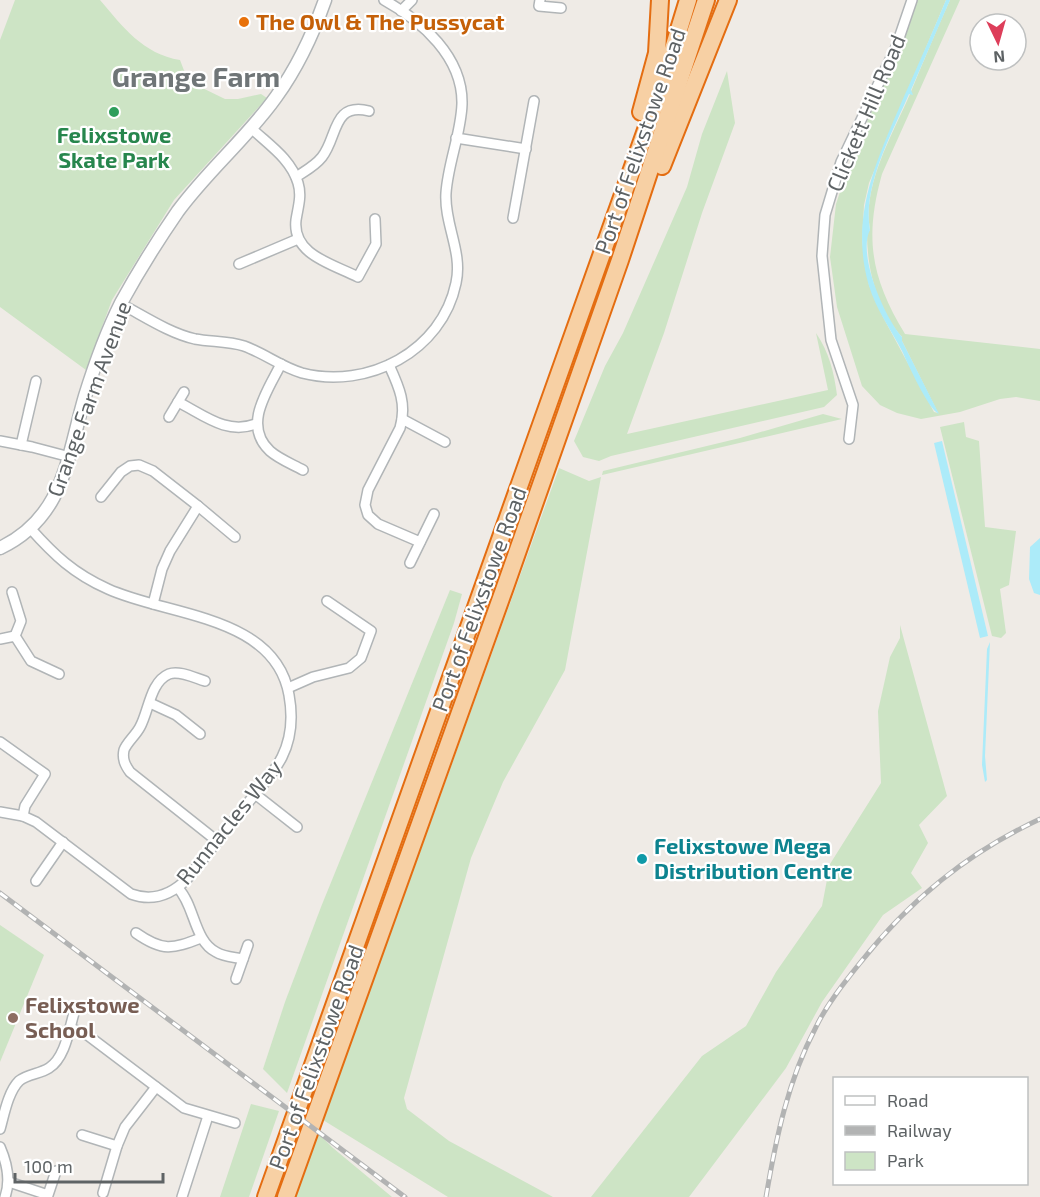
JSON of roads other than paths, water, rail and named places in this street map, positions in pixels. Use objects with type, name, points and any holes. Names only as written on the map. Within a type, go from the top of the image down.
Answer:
[{"type":"highway","points":[[633,163],[641,113],[657,53],[660,0]]},
{"type":"highway","name":"Port of Felixstowe Road","points":[[266,1197],[662,85],[688,0]]},
{"type":"highway","name":"Port of Felixstowe Road","points":[[286,1197],[620,260],[706,0]]},
{"type":"highway","points":[[620,260],[648,203],[728,0]]},
{"type":"street","name":"Grange Farm Avenue","points":[[0,548],[30,528],[46,511],[57,492],[70,457],[85,395],[121,304],[179,210],[276,97],[312,33],[325,0]]},
{"type":"street","points":[[121,304],[181,334],[196,339],[241,345],[301,372],[335,377],[357,375],[389,365],[410,352],[434,332],[453,293],[458,264],[448,218],[446,193],[462,103],[455,68],[447,52],[429,34],[384,0]]},
{"type":"street","points":[[401,11],[412,0]]},
{"type":"street","points":[[540,0],[539,6],[561,8]]},
{"type":"street","name":"Clickett Hill Road","points":[[849,439],[853,405],[831,339],[822,256],[825,215],[841,162],[896,46],[912,0]]},
{"type":"street","points":[[513,218],[534,101]]},
{"type":"street","points":[[296,177],[322,157],[341,116],[355,109],[369,111]]},
{"type":"street","points":[[251,128],[284,158],[296,177],[300,197],[296,223],[298,239],[309,253],[358,276],[376,244],[375,219]]},
{"type":"street","points":[[456,138],[526,148]]},
{"type":"street","points":[[239,264],[298,239]]},
{"type":"street","points":[[281,364],[259,409],[256,424],[267,449],[303,470]]},
{"type":"street","points":[[389,365],[403,402],[402,419],[400,428],[368,490],[365,505],[368,515],[378,524],[420,542]]},
{"type":"street","points":[[21,445],[36,381]]},
{"type":"street","points":[[169,417],[183,392]]},
{"type":"street","points":[[178,402],[231,428],[256,424]]},
{"type":"street","points":[[402,419],[445,442]]},
{"type":"street","points":[[0,441],[70,457]]},
{"type":"street","points":[[101,497],[121,472],[130,466],[139,465],[153,471],[235,537]]},
{"type":"street","points":[[153,604],[170,550],[198,506]]},
{"type":"street","points":[[410,563],[434,514]]},
{"type":"street","name":"Runnacles Way","points":[[0,812],[22,816],[36,822],[131,894],[147,898],[161,897],[178,888],[278,764],[288,742],[291,716],[288,688],[282,670],[251,638],[216,622],[120,594],[83,576],[60,560],[30,528]]},
{"type":"street","points":[[12,592],[21,621],[15,636]]},
{"type":"street","points":[[288,688],[313,677],[349,668],[361,658],[365,650],[371,631],[327,601]]},
{"type":"street","points":[[0,639],[15,636]]},
{"type":"street","points":[[15,636],[31,661],[59,674]]},
{"type":"street","points":[[205,681],[177,673],[167,675],[158,683],[139,729],[125,747],[123,759],[130,772],[217,841]]},
{"type":"street","points":[[150,703],[176,715],[200,734]]},
{"type":"street","points":[[0,742],[45,774],[25,806],[22,816]]},
{"type":"street","points":[[255,794],[297,827]]},
{"type":"street","points":[[36,881],[63,842]]},
{"type":"street","points":[[178,888],[190,906],[201,938],[217,953],[243,959]]},
{"type":"street","points":[[136,933],[151,943],[169,948],[201,938]]},
{"type":"street","points":[[236,979],[248,945]]},
{"type":"street","points":[[0,1129],[14,1088],[25,1077],[49,1068],[56,1061],[74,1013]]},
{"type":"street","points":[[70,1028],[86,1034],[184,1108],[235,1123]]},
{"type":"street","points":[[103,1193],[117,1146],[126,1127],[156,1087]]},
{"type":"street","points":[[182,1197],[208,1116]]},
{"type":"street","points":[[82,1135],[117,1146]]},
{"type":"street","points":[[0,1147],[6,1163],[9,1182],[5,1197]]},
{"type":"street","points":[[9,1182],[48,1195],[56,1171]]},
{"type":"water","points":[[946,0],[950,0],[911,90],[913,95],[909,94],[874,178],[870,196],[870,230],[867,241],[870,270],[881,301],[902,337],[939,414],[929,404],[876,303],[869,286],[862,237],[868,191],[875,168]]},
{"type":"water","points":[[942,441],[988,636],[980,638],[934,443]]},
{"type":"water","points":[[1040,538],[1040,595],[1034,593],[1029,579],[1030,547]]},
{"type":"water","points":[[990,642],[985,756],[987,780],[985,782],[982,765],[987,649]]},
{"type":"railway","points":[[766,1197],[779,1131],[798,1068],[820,1018],[836,994],[879,940],[941,880],[988,847],[1040,819]]},
{"type":"railway","points":[[0,893],[405,1197]]},
{"type":"place","name":"The Owl & The Pussycat","points":[[244,22]]},
{"type":"place","name":"Felixstowe Skate Park","points":[[114,112]]},
{"type":"place","name":"Felixstowe Mega Distribution Centre","points":[[642,859]]},
{"type":"place","name":"Felixstowe School","points":[[13,1018]]},
{"type":"district","name":"Grange Farm","points":[[196,77]]}]
